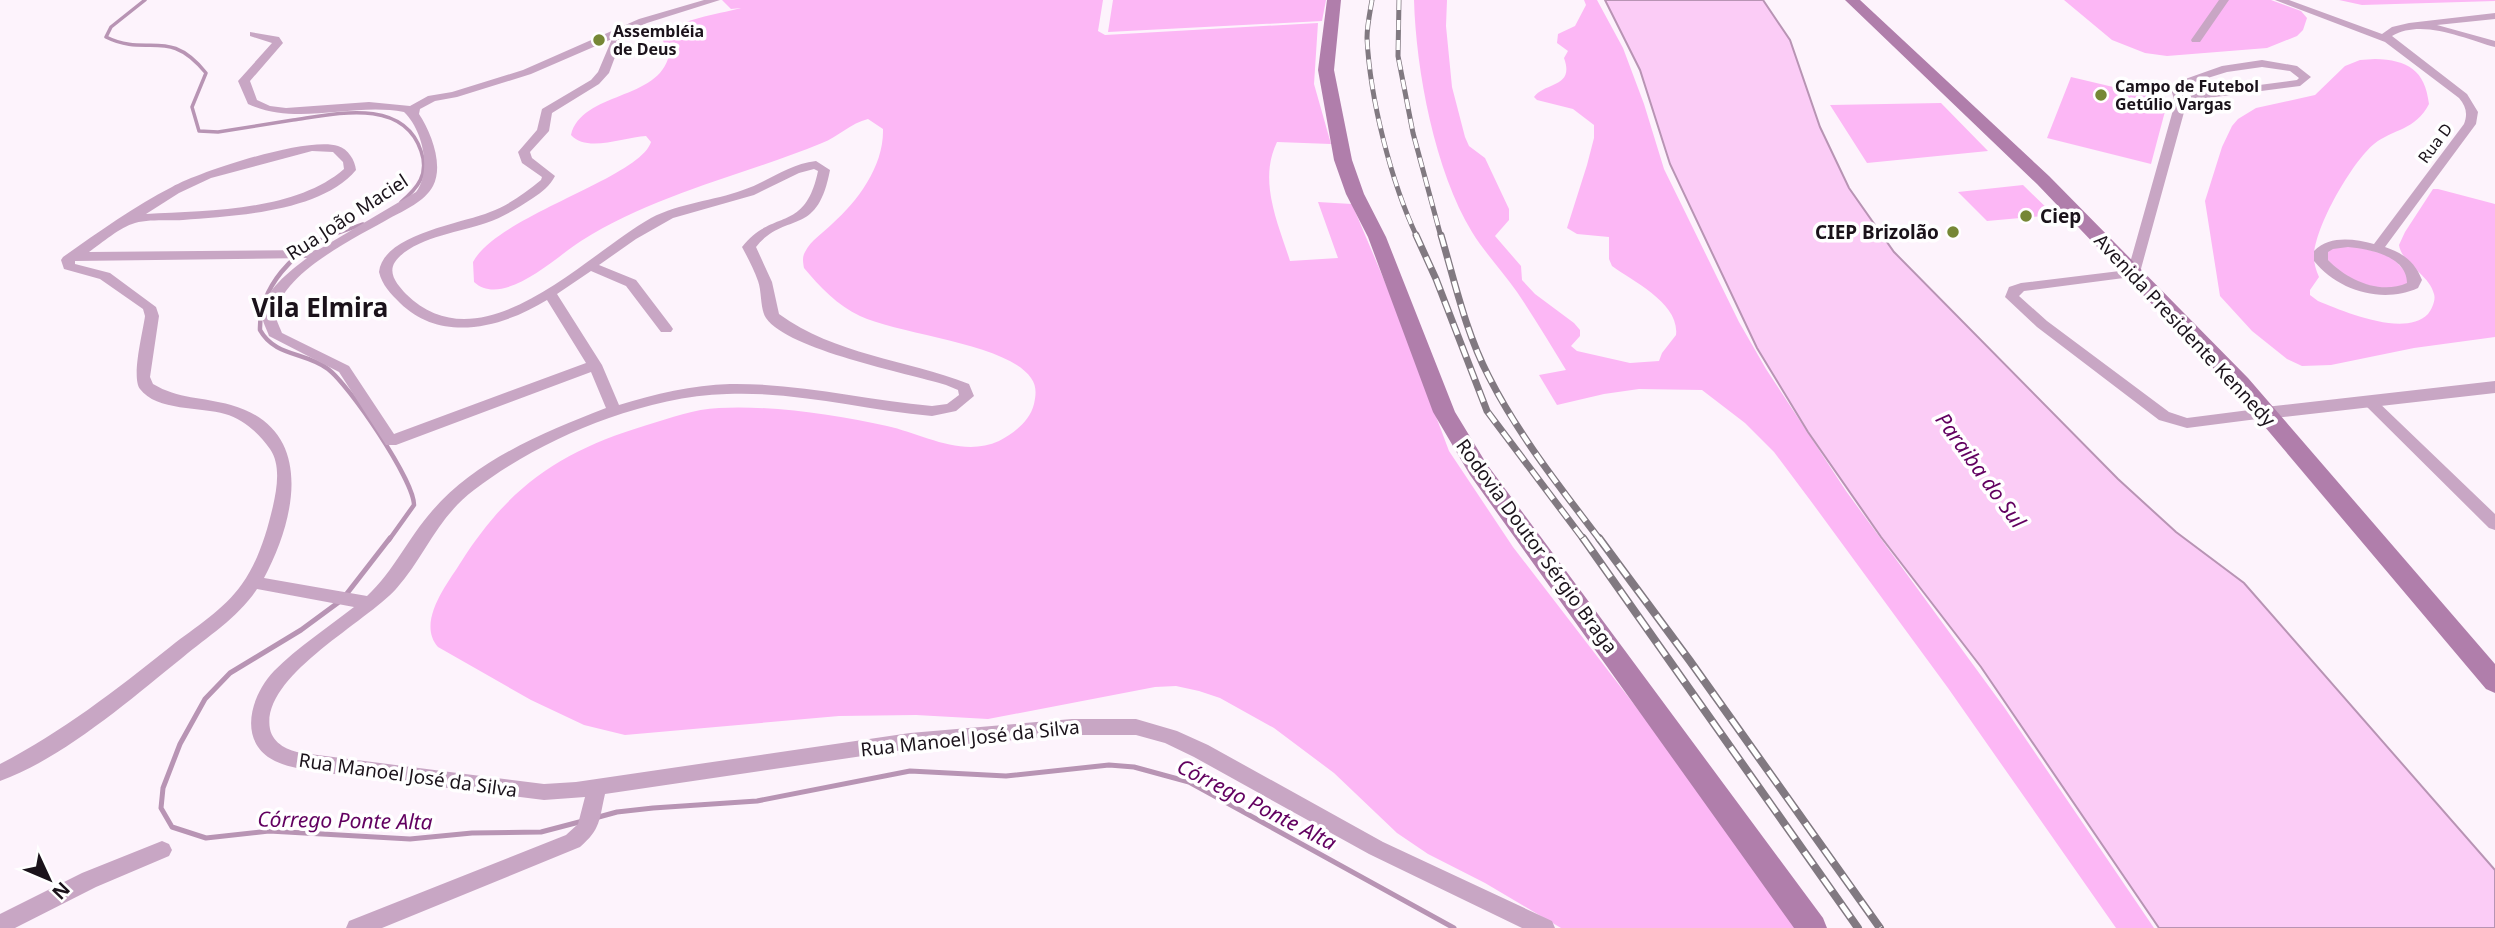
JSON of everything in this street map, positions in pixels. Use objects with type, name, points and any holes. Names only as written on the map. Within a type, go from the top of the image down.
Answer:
[{"type":"main road","name":"Rodovia Doutor Sérgio Braga","points":[[1334,0],[1326,70],[1343,159],[1355,194],[1377,237],[1444,412],[1478,469],[1812,928]]},
{"type":"main road","name":"Avenida Presidente Kennedy","points":[[1852,0],[2043,180],[2240,383],[2495,682]]},
{"type":"street","points":[[391,106],[453,95],[527,72],[656,16],[715,0]]},
{"type":"street","points":[[2196,40],[2224,0]]},
{"type":"street","points":[[2280,0],[2362,29],[2391,34],[2409,26],[2439,25],[2495,16]]},
{"type":"street","points":[[2439,25],[2495,44]]},
{"type":"street","name":"Rua Manoel José da Silva","points":[[620,31],[603,73],[595,82],[546,111],[543,131],[524,152],[526,160],[550,176],[546,182],[499,213],[411,245],[391,259],[385,268],[391,285],[415,309],[430,318],[447,323],[471,323],[499,317],[550,293],[661,219],[757,189],[800,168],[823,161],[824,170],[813,204],[800,215],[759,237],[749,247],[765,282],[770,312],[783,324],[818,342],[951,382],[965,389],[966,398],[948,409],[932,411],[755,390],[720,389],[677,396],[615,412],[531,445],[472,482],[439,513],[394,579],[370,603],[294,663],[272,686],[261,707],[259,728],[276,752],[286,757],[319,764],[529,791],[560,792],[910,741],[1072,727],[1136,727],[1170,737],[1200,751],[1376,848],[1544,928]]},
{"type":"street","points":[[254,34],[275,39],[278,43],[244,81],[249,99],[259,107],[284,112],[391,106],[406,108],[417,118]]},
{"type":"street","name":"Rua D","points":[[2377,249],[2470,124],[2473,115],[2463,96],[2391,34]]},
{"type":"street","points":[[2181,103],[2199,96],[2300,83],[2305,77],[2295,68],[2282,64],[2246,65],[2180,83],[2177,89],[2181,103],[2134,273],[2021,287],[2015,289],[2012,297],[2042,324],[2164,416],[2187,423],[2495,387]]},
{"type":"street","points":[[417,118],[416,106],[432,98]]},
{"type":"street","name":"Rua João Maciel","points":[[417,118],[431,164],[430,177],[424,191],[401,208],[318,254],[294,272],[271,307],[270,326],[281,340],[344,369],[391,441],[595,365]]},
{"type":"street","points":[[0,773],[52,745],[104,709],[229,610],[253,582],[281,508],[284,473],[280,452],[258,425],[240,412],[168,399],[146,387],[143,377],[152,311],[144,302],[105,276],[69,267],[67,262],[186,184],[251,162],[319,146],[336,149],[349,161],[348,173],[339,181],[284,202],[219,213],[133,219]]},
{"type":"street","points":[[2338,243],[2377,249],[2408,266],[2415,278],[2413,285],[2396,291],[2363,286],[2332,272],[2320,256],[2324,247],[2338,243]]},
{"type":"street","points":[[73,256],[318,254]]},
{"type":"street","points":[[589,266],[631,283],[666,329]]},
{"type":"street","points":[[550,293],[595,365],[615,412]]},
{"type":"street","points":[[2369,401],[2495,524]]},
{"type":"street","points":[[253,582],[370,603]]},
{"type":"street","points":[[357,928],[545,855],[573,841],[587,829],[597,787]]},
{"type":"street","points":[[0,925],[89,880],[162,850]]},
{"type":"shaded area","points":[[722,0],[1103,0],[1098,31],[1105,35],[1318,23],[1314,84],[1331,144],[1277,142],[1269,172],[1272,202],[1290,261],[1338,258],[1318,202],[1352,204],[1390,294],[1449,451],[1513,547],[1703,794],[1796,928],[1561,928],[1485,883],[1428,854],[1397,833],[1334,773],[1274,728],[1220,698],[1176,686],[1155,687],[988,719],[916,715],[839,716],[625,735],[584,725],[531,700],[438,647],[430,626],[436,603],[461,562],[499,512],[540,474],[563,459],[616,435],[701,410],[739,407],[847,418],[887,426],[943,443],[971,447],[985,446],[1005,438],[1021,426],[1032,410],[1036,391],[1034,384],[1018,366],[977,348],[860,316],[829,295],[804,268],[803,258],[808,248],[851,205],[874,169],[883,129],[868,119],[822,143],[638,210],[581,241],[544,268],[514,285],[486,289],[474,282],[473,262],[487,245],[509,229],[596,184],[641,156],[651,142],[646,136],[606,143],[586,143],[571,135],[578,121],[590,110],[651,81],[662,70],[669,55],[661,36],[669,30],[689,21],[741,8],[731,9]]},
{"type":"shaded area","points":[[1113,0],[1326,0],[1322,21],[1108,32]]},
{"type":"shaded area","points":[[1414,0],[1447,0],[1446,26],[1452,87],[1465,137],[1469,146],[1485,158],[1509,209],[1509,220],[1495,236],[1521,266],[1522,280],[1535,294],[1580,330],[1580,336],[1571,346],[1577,351],[1630,363],[1659,361],[1676,335],[1675,323],[1670,313],[1653,294],[1612,266],[1609,259],[1609,237],[1577,234],[1567,228],[1587,165],[1594,138],[1594,125],[1573,109],[1534,97],[1566,75],[1564,58],[1568,51],[1557,43],[1558,34],[1575,26],[1586,5],[1584,0],[1597,0],[1623,48],[1664,169],[1739,322],[1766,369],[1846,491],[2004,707],[2154,928],[2116,928],[1948,688],[1813,504],[1774,452],[1745,423],[1702,390],[1639,389],[1557,405],[1539,375],[1566,370],[1517,292],[1472,232],[1448,180],[1423,89]]},
{"type":"shaded area","points":[[2064,0],[2271,0],[2301,11],[2307,18],[2303,30],[2297,36],[2267,48],[2167,56],[2145,53],[2112,40]]},
{"type":"shaded area","points":[[2339,0],[2495,0],[2495,1],[2362,5]]},
{"type":"shaded area","points":[[2360,60],[2397,62],[2413,69],[2424,83],[2429,104],[2418,119],[2374,144],[2345,180],[2320,230],[2314,260],[2319,277],[2310,290],[2310,295],[2342,311],[2389,323],[2417,321],[2428,314],[2434,294],[2427,281],[2405,258],[2399,245],[2433,189],[2438,189],[2495,204],[2495,337],[2414,348],[2331,365],[2302,366],[2287,359],[2252,331],[2220,296],[2205,201],[2222,147],[2238,119],[2256,108],[2315,95],[2345,66]]},
{"type":"shaded area","points":[[2071,77],[2168,100],[2151,164],[2047,138]]},
{"type":"shaded area","points":[[1941,103],[1988,151],[1867,163],[1830,105]]},
{"type":"shaded area","points":[[2023,185],[2054,215],[1987,221],[1958,192]]},
{"type":"shaded area","points":[[2348,244],[2391,256],[2414,281],[2388,291],[2343,278],[2321,252]]},
{"type":"water","name":"Paraiba do Sul","points":[[1605,0],[1763,0],[1790,40],[1820,127],[1849,188],[1894,252],[2118,479],[2176,532],[2244,583],[2495,870],[2495,928],[2159,928],[1981,667],[1881,537],[1808,432],[1757,348],[1670,164],[1640,70]]},
{"type":"waterway","name":"Córrego Ponte Alta","points":[[145,0],[111,27],[106,37],[134,45],[169,46],[193,59],[206,73],[192,107],[199,131],[218,132],[347,113],[384,116],[399,123],[412,134],[423,159],[424,167],[420,180],[401,202]]},
{"type":"waterway","name":"Córrego Ponte Alta","points":[[331,236],[363,224]]},
{"type":"waterway","name":"Córrego Ponte Alta","points":[[331,236],[305,250],[281,272],[265,299],[260,330],[266,339],[282,350],[319,364],[338,378],[392,455],[404,475],[414,505],[389,540]]},
{"type":"waterway","name":"Córrego Ponte Alta","points":[[345,596],[390,538]]},
{"type":"waterway","name":"Córrego Ponte Alta","points":[[339,602],[301,630],[230,673],[205,699],[180,744],[163,788],[161,808],[172,827],[206,838],[269,831],[410,839],[472,833],[541,832],[583,821]]},
{"type":"waterway","name":"Córrego Ponte Alta","points":[[595,818],[617,812],[653,808],[757,801],[910,771],[1006,776],[1109,765],[1134,767],[1189,782],[1454,928]]},
{"type":"railway","points":[[1372,0],[1367,38],[1372,87],[1383,140],[1417,237]]},
{"type":"railway","points":[[1399,0],[1398,56],[1413,133],[1441,237]]},
{"type":"railway","points":[[1416,235],[1487,411],[1584,540]]},
{"type":"railway","points":[[1441,235],[1467,325],[1489,377],[1527,441],[1600,540]]},
{"type":"railway","points":[[1583,538],[1858,928]]},
{"type":"railway","points":[[1599,538],[1880,928]]},
{"type":"place","name":"Assembléia de Deus","points":[[599,40]]},
{"type":"place","name":"Campo de Futebol Getúlio Vargas","points":[[2101,95]]},
{"type":"place","name":"Ciep","points":[[2026,216]]},
{"type":"place","name":"CIEP Brizolão","points":[[1953,232]]},
{"type":"district","name":"Vila Elmira","points":[[320,307]]}]
